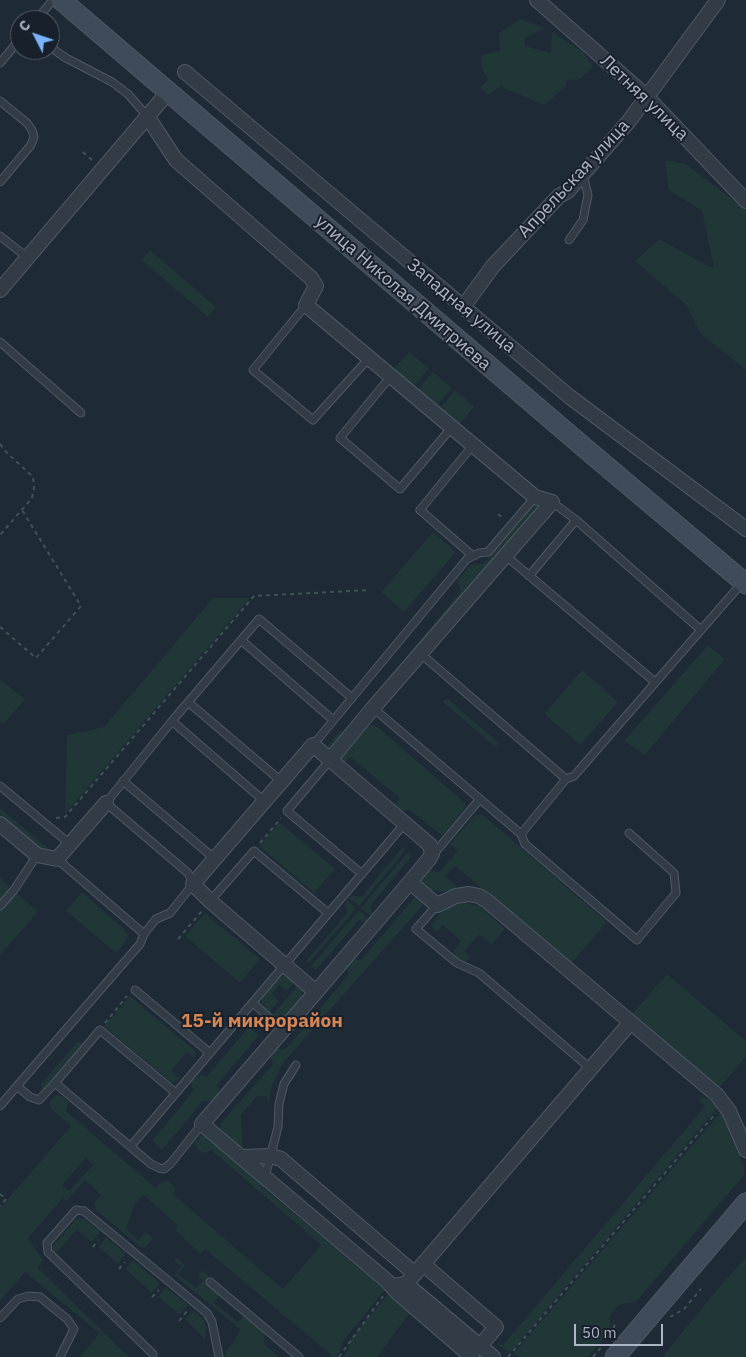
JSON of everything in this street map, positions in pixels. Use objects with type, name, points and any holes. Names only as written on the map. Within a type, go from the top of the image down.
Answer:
[{"type":"main road","name":"улица Николая Дмитриева","points":[[61,0],[585,449],[745,583]]},
{"type":"main road","points":[[615,1357],[746,1202]]},
{"type":"street","name":"Летняя улица","points":[[537,0],[646,96],[746,201]]},
{"type":"street","name":"Апрельская улица","points":[[463,307],[492,266],[559,196],[568,191],[629,121],[718,0]]},
{"type":"street","name":"Западная улица","points":[[185,72],[570,397],[746,529]]},
{"type":"street","points":[[0,290],[169,92]]},
{"type":"street","points":[[147,116],[176,160],[311,278],[316,286],[306,305],[535,496],[552,502],[330,760]]},
{"type":"street","points":[[316,992],[210,902],[193,884],[313,745],[430,845],[432,854],[430,859],[316,992],[202,1124],[265,1177],[404,1282],[496,1327],[476,1352]]},
{"type":"street","points":[[0,824],[37,855],[57,859],[106,803]]},
{"type":"street","points":[[410,882],[437,905],[456,896],[469,894],[479,896],[487,901],[724,1103],[746,1150]]},
{"type":"street","points":[[404,1282],[630,1022]]},
{"type":"street","points":[[242,1157],[271,1156],[281,1159],[476,1352],[492,1357]]},
{"type":"lane","points":[[44,10],[53,0]]},
{"type":"lane","points":[[0,63],[10,51]]},
{"type":"lane","points":[[60,54],[112,82],[128,94],[147,116]]},
{"type":"lane","points":[[0,101],[27,123],[34,137],[30,145],[0,182]]},
{"type":"lane","points":[[570,240],[583,220],[588,195],[583,174]]},
{"type":"lane","points":[[0,236],[28,258]]},
{"type":"lane","points":[[306,305],[253,370],[313,420],[370,358]]},
{"type":"lane","points":[[0,342],[81,413]]},
{"type":"lane","points":[[392,376],[340,438],[400,489],[452,427]]},
{"type":"lane","points":[[474,445],[420,510],[476,555]]},
{"type":"lane","points":[[313,745],[467,559],[488,552],[535,496]]},
{"type":"lane","points":[[552,502],[576,520],[701,630]]},
{"type":"lane","points":[[529,576],[576,520]]},
{"type":"lane","points":[[506,556],[655,682]]},
{"type":"lane","points":[[521,834],[566,779],[574,776],[701,630],[745,583]]},
{"type":"lane","points":[[0,1106],[140,944],[144,934],[156,919],[170,913],[193,884],[188,873],[106,803],[172,721],[259,619],[352,698]]},
{"type":"lane","points":[[241,640],[333,720]]},
{"type":"lane","points":[[422,654],[566,779]]},
{"type":"lane","points":[[188,702],[281,781]]},
{"type":"lane","points":[[373,708],[521,834],[525,844],[637,940],[676,893],[674,873],[629,833]]},
{"type":"lane","points":[[172,721],[264,801]]},
{"type":"lane","points":[[330,760],[287,811],[362,874]]},
{"type":"lane","points":[[123,781],[215,859]]},
{"type":"lane","points":[[0,786],[70,844]]},
{"type":"lane","points":[[430,859],[479,800]]},
{"type":"lane","points":[[131,1146],[405,823]]},
{"type":"lane","points":[[210,902],[254,850],[328,913]]},
{"type":"lane","points":[[0,906],[14,890],[37,855]]},
{"type":"lane","points":[[57,859],[144,934]]},
{"type":"lane","points":[[437,905],[416,929],[457,964],[479,973],[591,1069]]},
{"type":"lane","points":[[135,990],[210,1053]]},
{"type":"lane","points":[[253,1003],[283,1030]]},
{"type":"lane","points":[[17,1086],[30,1097],[39,1100],[55,1084],[100,1030],[176,1093]]},
{"type":"lane","points":[[265,1177],[278,1127],[279,1104],[284,1084],[296,1065]]},
{"type":"lane","points":[[55,1084],[155,1167],[164,1169],[171,1163],[202,1124]]},
{"type":"lane","points":[[153,1354],[48,1252],[46,1243],[76,1210],[84,1211],[207,1313],[212,1322],[219,1357]]},
{"type":"lane","points":[[210,1282],[299,1357]]},
{"type":"lane","points":[[0,1318],[18,1300],[30,1296],[40,1297],[67,1319],[74,1329],[60,1357]]},
{"type":"path","points":[[0,444],[6,453],[33,477],[34,488],[32,498],[0,535]]},
{"type":"path","points":[[0,626],[36,658],[82,606],[22,510]]},
{"type":"path","points":[[498,514],[506,521]]},
{"type":"path","points":[[254,850],[287,811]]},
{"type":"path","points":[[178,939],[210,902]]},
{"type":"path","points":[[103,1025],[128,994]]},
{"type":"path","points":[[513,1357],[509,1356],[724,1103]]},
{"type":"path","points":[[0,1194],[6,1199],[0,1206]]},
{"type":"path","points":[[93,1246],[98,1240]]},
{"type":"path","points":[[119,1269],[125,1262]]},
{"type":"path","points":[[339,1357],[404,1282]]},
{"type":"path","points":[[670,1317],[684,1309],[701,1288]]},
{"type":"path","points":[[152,1298],[159,1290]]},
{"type":"path","points":[[179,1321],[187,1311]]},
{"type":"path","points":[[594,1357],[612,1335],[616,1320]]},
{"type":"green space","points":[[520,19],[545,28],[525,38],[525,46],[551,53],[552,32],[583,52],[593,67],[580,79],[567,80],[565,87],[544,105],[506,89],[502,85],[488,95],[480,88],[488,80],[482,69],[481,55],[500,51],[499,33]]},
{"type":"green space","points":[[665,160],[686,164],[746,210],[746,370],[701,334],[686,305],[635,261],[659,239],[714,269],[702,211],[669,190]]},
{"type":"green space","points":[[150,250],[216,307],[208,317],[141,260]]},
{"type":"green space","points":[[409,352],[429,368],[414,386],[394,369]]},
{"type":"green space","points":[[433,372],[452,388],[437,406],[418,389]]},
{"type":"green space","points":[[455,390],[474,407],[459,424],[440,408]]},
{"type":"green space","points":[[533,505],[540,506],[330,754],[327,750],[328,745],[339,732],[346,729],[461,591],[457,581],[470,565],[483,564]]},
{"type":"green space","points":[[433,532],[456,552],[404,612],[381,592]]},
{"type":"green space","points":[[213,598],[250,598],[65,814],[67,735],[104,727]]},
{"type":"green space","points":[[708,645],[725,659],[645,755],[624,741]]},
{"type":"green space","points":[[582,670],[618,702],[580,745],[544,714]]},
{"type":"green space","points":[[0,679],[25,699],[4,724],[0,720]]},
{"type":"green space","points":[[447,698],[499,743],[495,747],[443,702]]},
{"type":"green space","points":[[373,725],[379,728],[465,803],[465,808],[443,835],[409,809],[400,812],[393,806],[400,798],[350,757],[343,765],[341,762],[341,758],[369,726]]},
{"type":"green space","points":[[0,808],[55,854],[48,854],[0,814]]},
{"type":"green space","points":[[475,815],[483,815],[607,922],[571,964],[455,866],[445,876],[456,885],[455,889],[442,892],[423,889],[422,880],[425,873],[429,870],[439,872],[458,851],[450,844]]},
{"type":"green space","points":[[279,822],[335,869],[314,893],[259,846]]},
{"type":"green space","points":[[403,847],[406,850],[359,906],[348,898],[352,895],[361,897]]},
{"type":"green space","points":[[408,852],[412,856],[370,906],[373,913],[372,917],[361,908]]},
{"type":"green space","points":[[0,878],[38,912],[0,955]]},
{"type":"green space","points":[[82,892],[125,930],[128,936],[116,953],[66,911]]},
{"type":"green space","points":[[416,896],[424,904],[283,1063],[271,1088],[269,1103],[266,1096],[257,1096],[241,1115],[243,1151],[220,1131],[221,1123],[273,1064],[270,1056],[272,1050],[276,1048],[285,1050],[349,974],[346,965],[349,960],[354,958],[361,960]]},
{"type":"green space","points":[[347,900],[356,909],[309,963],[306,961],[348,912],[345,905]]},
{"type":"green space","points":[[464,903],[479,906],[505,929],[492,944],[479,935],[464,951],[471,957],[466,962],[461,963],[454,954],[454,950],[461,941],[443,925],[438,931],[434,930],[432,926],[444,909]]},
{"type":"green space","points":[[359,910],[370,920],[364,922],[359,920],[316,970],[311,966]]},
{"type":"green space","points":[[205,913],[260,959],[240,983],[185,936]]},
{"type":"green space","points":[[667,974],[746,1041],[746,1057],[718,1089],[631,1015]]},
{"type":"green space","points":[[284,976],[295,981],[287,991],[279,985],[272,994],[279,1001],[269,1012],[262,1003],[262,997],[280,977]]},
{"type":"green space","points":[[298,985],[303,990],[302,1000],[288,1016],[278,1018],[273,1014]]},
{"type":"green space","points":[[130,996],[195,1051],[196,1056],[194,1058],[187,1052],[171,1071],[179,1078],[176,1081],[170,1081],[104,1026]]},
{"type":"green space","points":[[249,1027],[259,1035],[217,1085],[219,1090],[218,1096],[209,1102],[203,1101],[162,1150],[152,1141],[194,1090],[191,1085],[192,1080],[201,1075],[206,1077]]},
{"type":"green space","points":[[78,1041],[82,1044],[42,1091],[41,1084]]},
{"type":"green space","points":[[57,1095],[62,1096],[68,1102],[66,1111],[156,1188],[162,1181],[170,1182],[175,1188],[173,1194],[283,1289],[321,1245],[211,1150],[205,1153],[198,1150],[194,1143],[200,1136],[204,1136],[250,1171],[262,1187],[385,1290],[342,1343],[341,1350],[336,1357],[329,1357],[331,1355],[205,1249],[200,1254],[175,1230],[178,1226],[144,1195],[135,1204],[126,1229],[138,1240],[146,1232],[153,1238],[146,1247],[140,1247],[96,1210],[94,1203],[101,1195],[85,1180],[67,1201],[63,1198],[28,1238],[43,1261],[37,1267],[129,1357],[80,1357],[99,1333],[25,1272],[0,1301],[0,1208],[71,1126],[52,1110],[50,1100]],"holes":[[[86,1158],[93,1165],[69,1191],[62,1185]]]},
{"type":"green space","points":[[703,1097],[712,1100],[718,1107],[510,1353],[499,1346],[499,1342],[503,1345],[705,1106],[698,1099]]},
{"type":"green space","points":[[721,1112],[744,1166],[744,1175],[636,1302],[619,1305],[610,1315],[610,1331],[588,1357],[519,1357],[513,1354]]},
{"type":"green space","points":[[77,1218],[85,1219],[100,1232],[92,1242],[77,1230],[55,1254],[52,1247]]},
{"type":"green space","points":[[106,1237],[126,1254],[118,1264],[98,1247]]},
{"type":"green space","points":[[746,1257],[746,1357],[662,1357],[715,1292]]},
{"type":"green space","points":[[177,1258],[185,1265],[178,1274],[196,1288],[203,1280],[198,1275],[202,1270],[210,1277],[208,1285],[220,1295],[214,1303],[238,1322],[244,1315],[255,1326],[263,1329],[265,1333],[264,1344],[279,1357],[226,1357],[226,1351],[235,1340],[240,1329],[174,1275],[181,1266],[174,1261]]},
{"type":"green space","points":[[133,1260],[160,1283],[152,1293],[125,1269]]},
{"type":"green space","points":[[166,1287],[188,1305],[179,1315],[158,1297]]},
{"type":"green space","points":[[389,1293],[464,1357],[459,1357],[409,1314],[377,1357],[343,1357],[348,1349],[350,1340]]},
{"type":"green space","points":[[193,1310],[204,1320],[206,1328],[205,1340],[185,1319]]},
{"type":"district","name":"15-й микрорайон","points":[[262,1022]]}]
